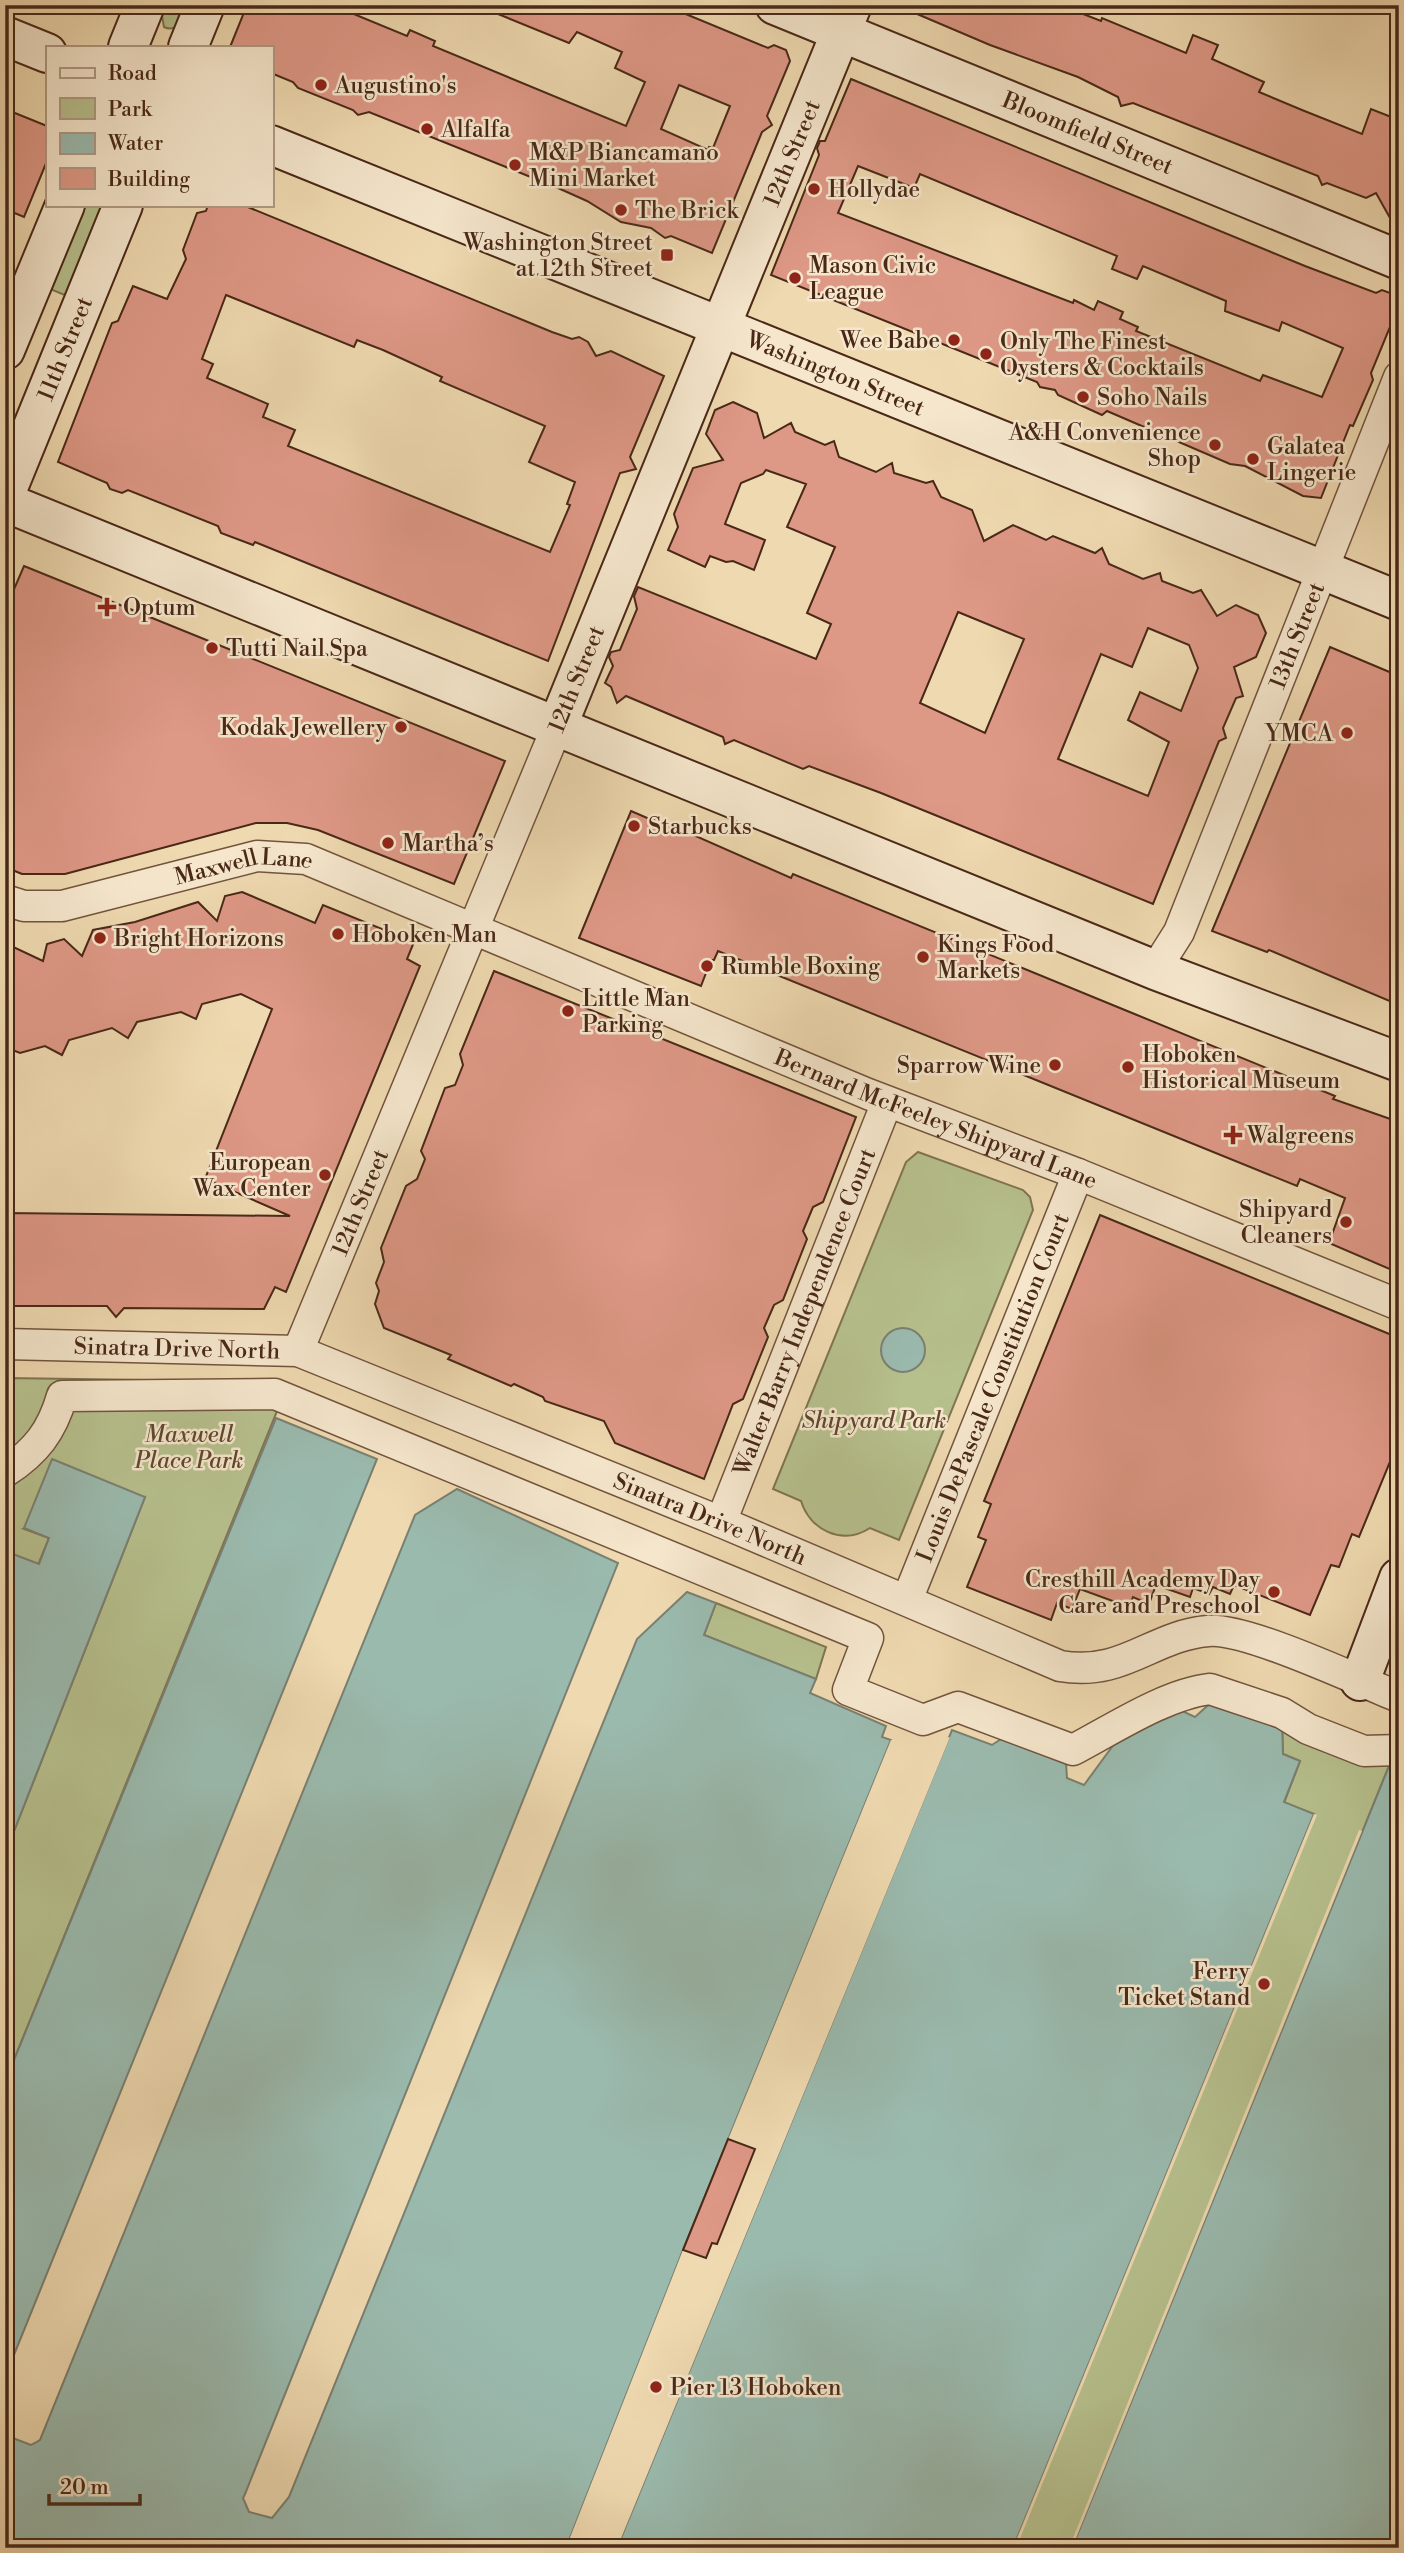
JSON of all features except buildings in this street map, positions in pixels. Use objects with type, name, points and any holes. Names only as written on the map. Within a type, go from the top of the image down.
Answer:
[{"type":"street","points":[[128,46],[145,5]]},
{"type":"street","points":[[188,46],[205,5]]},
{"type":"street","name":"Bloomfield Street","points":[[775,5],[847,19],[1399,260]]},
{"type":"street","name":"12th Street","points":[[298,1351],[847,19]]},
{"type":"street","points":[[5,36],[46,53]]},
{"type":"street","name":"Washington Street","points":[[273,146],[1399,601]]},
{"type":"street","points":[[5,351],[65,206]]},
{"type":"street","name":"11th Street","points":[[5,495],[123,206]]},
{"type":"street","name":"13th Street","points":[[1154,970],[1179,932],[1399,377]]},
{"type":"street","points":[[5,502],[1154,970],[1399,1062]]},
{"type":"street","name":"Maxwell Lane","points":[[5,900],[24,906],[61,906],[257,856],[306,859],[474,929]]},
{"type":"street","name":"Bernard McFeeley Shipyard Lane","points":[[474,929],[887,1102],[1078,1174],[1399,1305]]},
{"type":"street","name":"Walter Barry Independence Court","points":[[721,1522],[887,1102]]},
{"type":"street","name":"Louis DePascale Constitution Court","points":[[907,1600],[1078,1174]]},
{"type":"street","name":"Sinatra Drive North","points":[[5,1344],[298,1351],[721,1522],[907,1600],[974,1632],[1060,1665],[1079,1669],[1103,1668],[1193,1633],[1223,1631],[1399,1698]]},
{"type":"street","points":[[5,1472],[42,1443],[55,1420],[62,1386],[275,1394],[868,1638],[848,1690],[923,1720],[958,1706],[1073,1749],[1140,1715],[1198,1690],[1210,1689],[1282,1713],[1308,1729],[1364,1751],[1399,1750]]},
{"type":"street","points":[[1360,1681],[1399,1578]]},
{"type":"green space","points":[[166,5],[191,5],[180,23],[169,29],[164,27],[162,16]]},
{"type":"green space","points":[[82,206],[109,206],[72,298],[50,289]]},
{"type":"green space","name":"Shipyard Park","points":[[918,1152],[1023,1190],[1030,1197],[1033,1210],[899,1540],[870,1528],[859,1533],[838,1535],[819,1527],[805,1511],[801,1501],[773,1489],[906,1162]]},
{"type":"green space","name":"Maxwell Place Park","points":[[5,1378],[219,1381],[286,1389],[5,2082],[5,1854],[145,1497],[24,1529],[49,1538],[38,1565],[5,1551]]},
{"type":"green space","points":[[716,1603],[826,1647],[816,1679],[704,1635]]},
{"type":"green space","points":[[1282,1721],[1389,1766],[1072,2548],[1013,2548],[1314,1814],[1284,1803],[1300,1761],[1283,1754]]},
{"type":"water","points":[[903,1328],[918,1335],[925,1350],[918,1365],[903,1372],[888,1365],[881,1350],[888,1335]]},
{"type":"water","points":[[276,1418],[377,1459],[5,2377],[5,2082]]},
{"type":"water","points":[[52,1459],[145,1497],[5,1854],[5,1551],[39,1564],[49,1538],[24,1528]]},
{"type":"water","points":[[457,1489],[618,1563],[243,2498],[249,2512],[272,2518],[289,2497],[637,1639],[687,1592],[716,1603],[704,1635],[816,1679],[810,1693],[886,1726],[882,1737],[891,1740],[683,2250],[566,2548],[5,2548],[5,2435],[31,2445],[40,2440],[415,1515]]},
{"type":"water","points":[[1217,1697],[1282,1721],[1283,1754],[1300,1761],[1284,1802],[1314,1814],[1013,2548],[617,2548],[952,1730],[992,1745],[1004,1737],[1066,1762],[1067,1778],[1084,1785],[1120,1736],[1176,1708],[1195,1717]]},
{"type":"water","points":[[1389,1766],[1399,1770],[1399,2548],[1072,2548]]},
{"type":"pier","points":[[950,1737],[617,2548],[614,2548],[946,1738]]},
{"type":"pier","points":[[891,1740],[894,1740],[686,2251],[570,2548],[566,2548],[683,2250]]},
{"type":"pier","points":[[1314,1814],[1317,1815],[1016,2548],[1013,2548]]},
{"type":"pier","points":[[1359,1830],[1362,1831],[1072,2548],[1069,2548]]},
{"type":"place","name":"Augustino's","points":[[321,85]]},
{"type":"place","name":"Alfalfa","points":[[427,129]]},
{"type":"place","name":"M&P Biancamano Mini Market","points":[[515,165]]},
{"type":"place","name":"Hollydae","points":[[814,189]]},
{"type":"place","name":"The Brick","points":[[621,210]]},
{"type":"place","name":"Washington Street at 12th Street","points":[[667,255]]},
{"type":"place","name":"Mason Civic League","points":[[795,278]]},
{"type":"place","name":"Wee Babe","points":[[954,340]]},
{"type":"place","name":"Only The Finest Oysters & Cocktails","points":[[986,354]]},
{"type":"place","name":"Soho Nails","points":[[1083,397]]},
{"type":"place","name":"A&H Convenience Shop","points":[[1215,445]]},
{"type":"place","name":"Galatea Lingerie","points":[[1253,459]]},
{"type":"place","name":"Optum","points":[[107,607]]},
{"type":"place","name":"Tutti Nail Spa","points":[[212,648]]},
{"type":"place","name":"Kodak Jewellery","points":[[401,727]]},
{"type":"place","name":"YMCA","points":[[1347,733]]},
{"type":"place","name":"Starbucks","points":[[634,826]]},
{"type":"place","name":"Martha’s","points":[[388,843]]},
{"type":"place","name":"Hoboken Man","points":[[338,934]]},
{"type":"place","name":"Bright Horizons","points":[[100,938]]},
{"type":"place","name":"Kings Food Markets","points":[[923,957]]},
{"type":"place","name":"Rumble Boxing","points":[[707,966]]},
{"type":"place","name":"Little Man Parking","points":[[568,1011]]},
{"type":"place","name":"Sparrow Wine","points":[[1055,1065]]},
{"type":"place","name":"Hoboken Historical Museum","points":[[1128,1067]]},
{"type":"place","name":"Walgreens","points":[[1233,1135]]},
{"type":"place","name":"European Wax Center","points":[[325,1175]]},
{"type":"place","name":"Shipyard Cleaners","points":[[1346,1222]]},
{"type":"place","name":"Cresthill Academy Day Care and Preschool","points":[[1274,1592]]},
{"type":"place","name":"Ferry Ticket Stand","points":[[1264,1984]]},
{"type":"place","name":"Pier 13 Hoboken","points":[[656,2387]]}]
